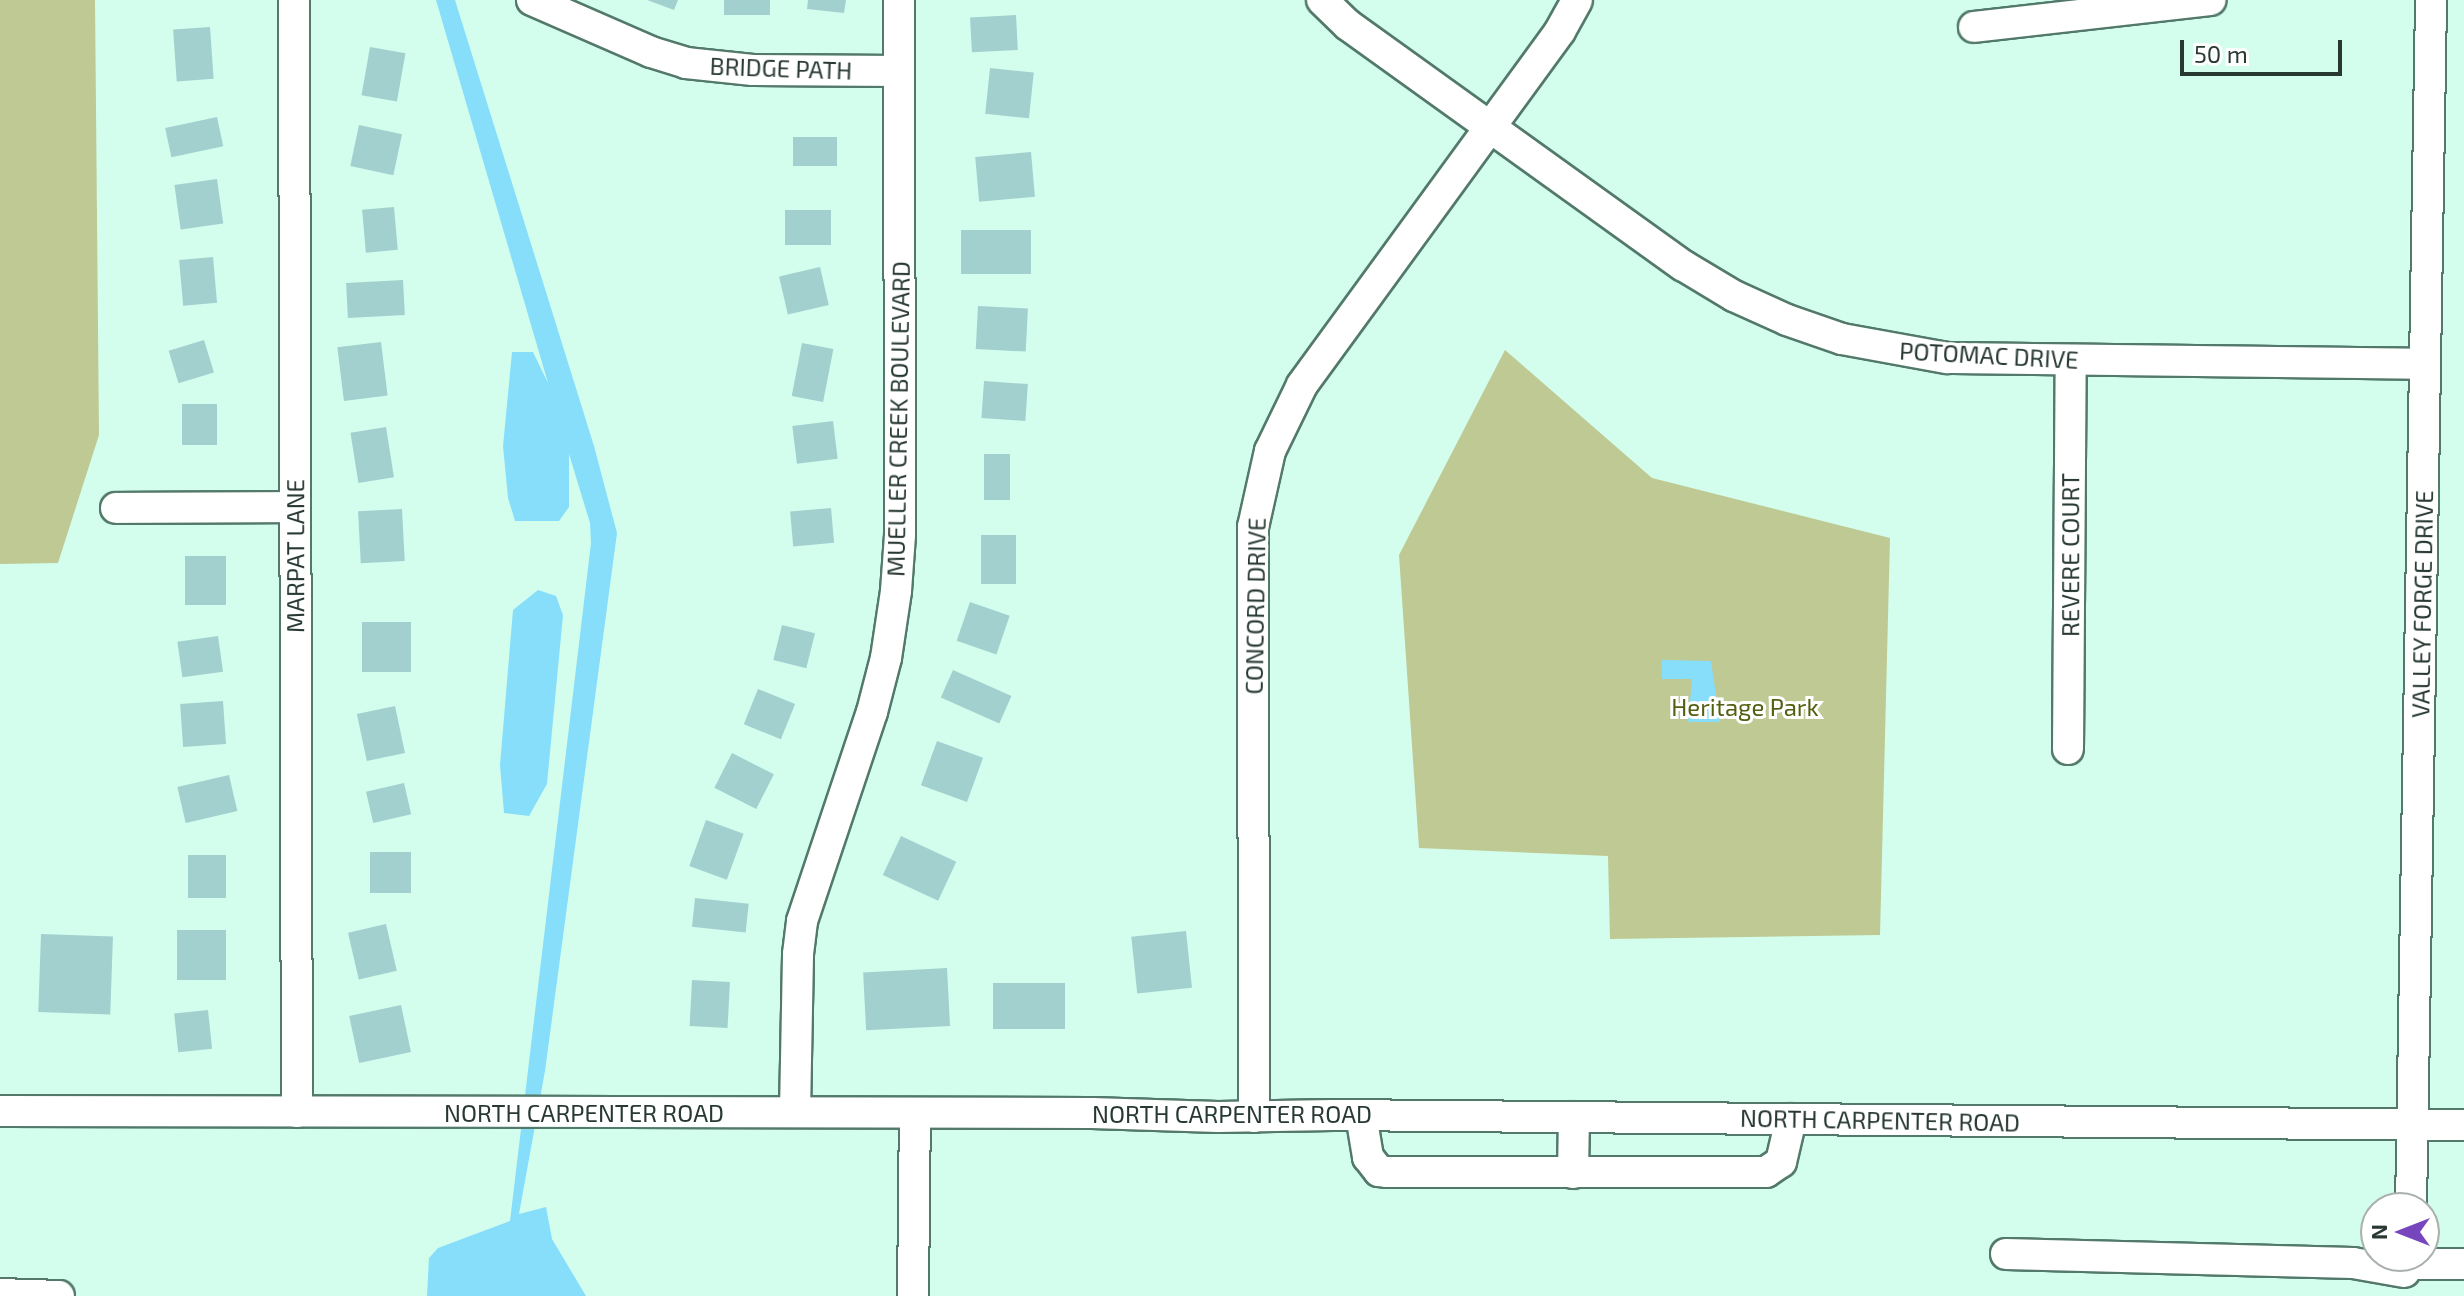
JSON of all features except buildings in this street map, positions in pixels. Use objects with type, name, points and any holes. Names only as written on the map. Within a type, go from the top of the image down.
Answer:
[{"type":"street","name":"MARPAT LANE","points":[[294,0],[297,1112]]},
{"type":"street","name":"MUELLER CREEK BOULEVARD","points":[[795,1112],[798,954],[802,921],[872,712],[896,591],[900,535],[899,0]]},
{"type":"street","name":"POTOMAC DRIVE","points":[[1322,0],[1348,25],[1684,266],[1734,296],[1787,320],[1889,351],[1947,358],[2425,364]]},
{"type":"street","name":"CONCORD DRIVE","points":[[1254,1117],[1253,527],[1270,451],[1302,385],[1560,31],[1577,0]]},
{"type":"street","points":[[1974,27],[2210,0]]},
{"type":"street","name":"VALLEY FORGE DRIVE","points":[[2412,1192],[2431,0]]},
{"type":"street","name":"BRIDGE PATH","points":[[547,3],[651,52],[686,63],[753,70],[899,71]]},
{"type":"street","name":"REVERE COURT","points":[[2068,749],[2071,360]]},
{"type":"street","points":[[116,508],[295,507]]},
{"type":"street","name":"NORTH CARPENTER ROAD","points":[[0,1111],[1361,1115],[2464,1125]]},
{"type":"street","points":[[913,1296],[915,1114]]},
{"type":"street","points":[[1361,1115],[1368,1157],[1379,1171],[1573,1173],[1766,1172],[1781,1162],[1791,1119]]},
{"type":"street","points":[[1573,1173],[1574,1117]]},
{"type":"street","points":[[2006,1254],[2360,1264]]},
{"type":"street","points":[[2440,1267],[2464,1264]]},
{"type":"street","points":[[0,1294],[59,1296]]},
{"type":"green space","points":[[0,0],[95,0],[99,435],[58,563],[0,564]]},
{"type":"green space","name":"Heritage Park","points":[[1505,350],[1652,478],[1890,538],[1880,935],[1610,939],[1608,856],[1419,848],[1399,555]]},
{"type":"water","points":[[436,0],[455,0],[594,446],[617,533],[545,1071],[519,1214],[546,1207],[552,1239],[586,1296],[427,1296],[429,1258],[438,1248],[510,1221],[591,543],[590,523],[569,454],[569,507],[559,521],[515,521],[508,498],[503,446],[512,352],[533,352],[548,383]]},
{"type":"water","points":[[538,590],[556,596],[563,615],[547,784],[529,816],[504,813],[500,765],[513,610]]},
{"type":"water","points":[[1662,660],[1711,661],[1720,722],[1688,722],[1692,679],[1662,679]]}]
